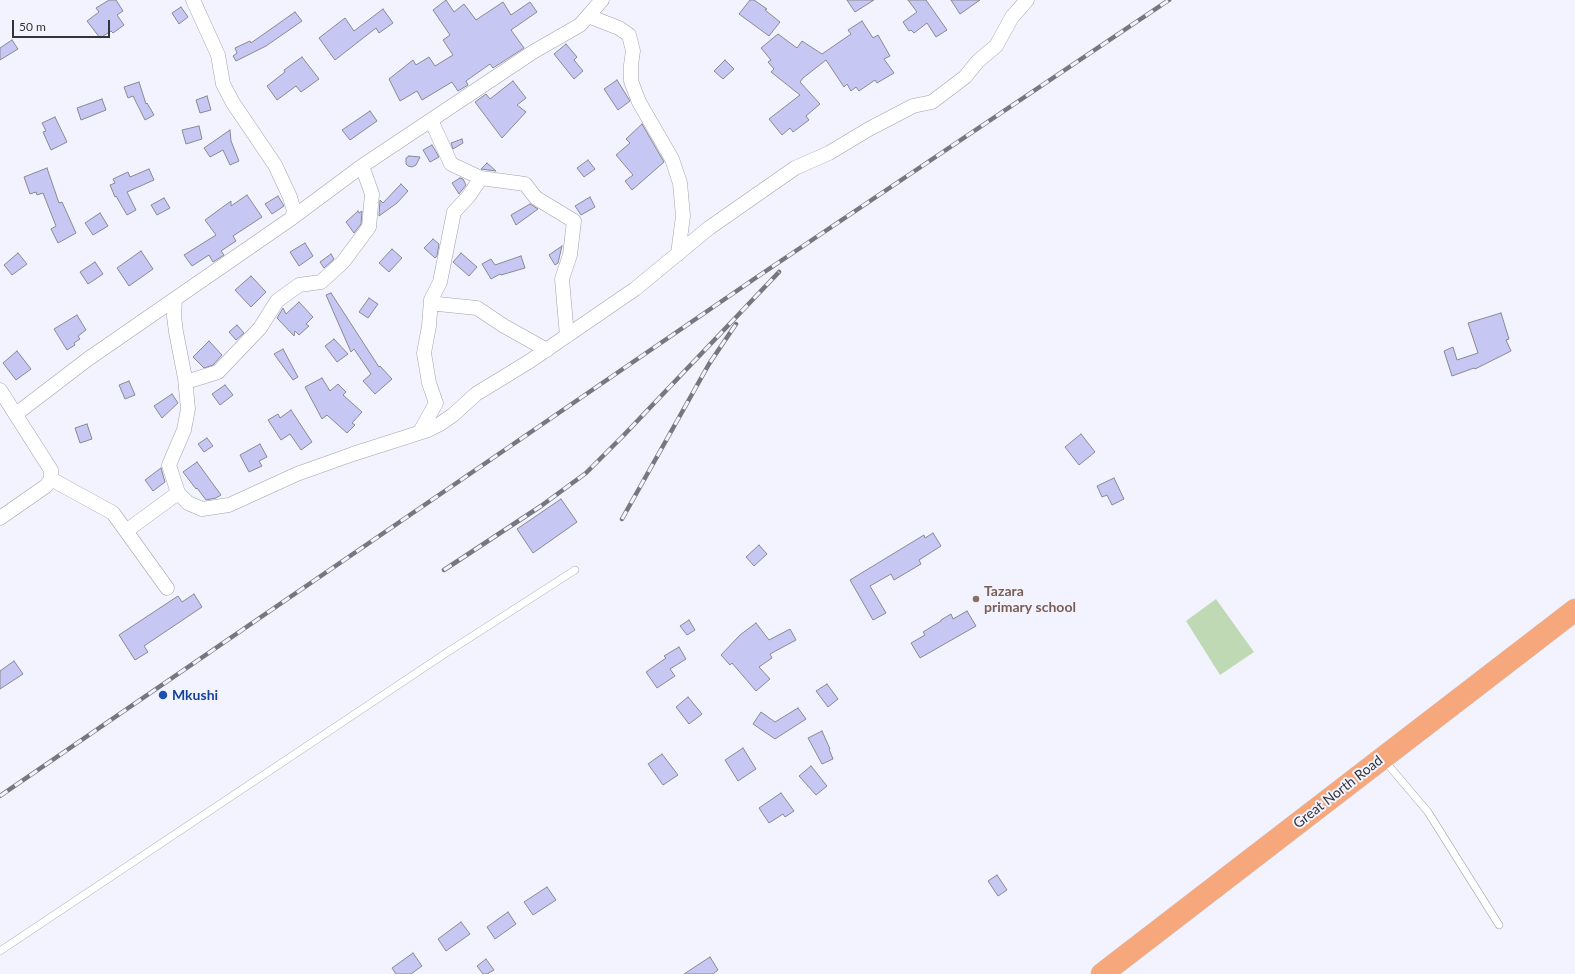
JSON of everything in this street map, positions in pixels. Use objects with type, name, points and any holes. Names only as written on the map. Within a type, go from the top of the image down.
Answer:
[{"type":"highway","name":"Great North Road","points":[[1102,974],[1575,610]]},
{"type":"street","points":[[193,0],[218,55],[223,84],[233,103],[275,165],[290,197],[294,211],[292,218]]},
{"type":"street","points":[[16,414],[88,359],[292,218],[362,166],[533,52],[580,24],[602,0]]},
{"type":"street","points":[[175,299],[174,316],[186,382],[188,409],[184,430],[169,465],[178,493],[188,504],[202,509],[229,504],[297,474],[420,432],[440,424],[453,416],[476,394],[547,350],[635,289],[709,228],[795,168],[829,153],[869,129],[914,106],[932,102],[966,77],[978,61],[996,46],[1012,17],[1027,0]]},
{"type":"street","points":[[588,16],[619,28],[629,34],[633,51],[631,81],[639,102],[672,159],[680,183],[682,216],[678,254]]},
{"type":"street","points":[[432,120],[451,164],[481,178],[525,184],[536,198],[574,221],[570,255],[562,279],[567,336]]},
{"type":"street","points":[[186,382],[218,372],[260,328],[277,301],[299,285],[321,282],[343,262],[369,227],[372,194],[362,166]]},
{"type":"street","points":[[420,432],[436,403],[429,382],[424,353],[429,326],[431,300],[440,282],[454,212],[468,197],[481,178]]},
{"type":"street","points":[[431,300],[438,304],[478,308],[504,326],[547,350]]},
{"type":"street","points":[[0,390],[51,470],[51,479],[46,486],[0,518]]},
{"type":"street","points":[[51,479],[113,513],[167,588]]},
{"type":"street","points":[[126,531],[178,493]]},
{"type":"lane","points":[[0,951],[436,659],[575,570]]},
{"type":"lane","points":[[1382,758],[1428,812],[1498,926]]},
{"type":"green space","points":[[1216,599],[1254,652],[1220,675],[1186,621]]},
{"type":"building","points":[[109,0],[116,0],[123,11],[117,15],[124,25],[113,33],[111,31],[100,38],[87,21],[99,12],[96,8]]},
{"type":"building","points":[[446,0],[454,12],[464,4],[476,20],[503,2],[511,15],[530,2],[537,12],[511,30],[524,48],[493,68],[490,64],[466,81],[468,85],[458,91],[452,82],[422,100],[417,91],[400,101],[389,79],[413,60],[416,65],[429,57],[435,66],[453,55],[443,40],[450,35],[433,10]]},
{"type":"building","points":[[750,0],[754,0],[767,9],[765,10],[780,22],[769,36],[739,14]]},
{"type":"building","points":[[847,0],[874,0],[855,12]]},
{"type":"building","points":[[908,0],[926,0],[947,30],[936,37],[927,23],[914,33],[911,30],[909,31],[903,22],[917,12]]},
{"type":"building","points":[[951,0],[980,0],[960,14]]},
{"type":"building","points":[[181,7],[188,17],[179,24],[172,13]]},
{"type":"building","points":[[383,9],[393,23],[379,33],[376,28],[335,60],[319,38],[345,18],[354,31]]},
{"type":"building","points":[[295,12],[302,21],[266,46],[236,61],[233,56],[237,53],[235,48],[250,41],[251,43]]},
{"type":"building","points":[[862,21],[873,38],[878,35],[890,56],[884,59],[894,73],[877,83],[875,80],[859,91],[856,87],[851,91],[847,84],[844,87],[826,60],[800,82],[820,104],[806,116],[809,120],[793,132],[790,128],[782,135],[769,119],[800,95],[771,72],[774,69],[768,62],[771,60],[761,48],[778,34],[797,48],[802,41],[822,54],[851,34],[848,30]]},
{"type":"building","points":[[12,40],[18,49],[0,60],[0,48]]},
{"type":"building","points":[[566,44],[577,57],[574,60],[583,71],[574,79],[554,54]]},
{"type":"building","points":[[302,57],[319,79],[301,92],[296,86],[277,100],[267,86],[285,72],[284,70]]},
{"type":"building","points":[[725,60],[734,69],[723,79],[714,71]]},
{"type":"building","points":[[617,80],[630,101],[618,110],[604,89]]},
{"type":"building","points":[[513,81],[526,98],[517,105],[526,112],[502,138],[475,102],[486,94],[490,99]]},
{"type":"building","points":[[139,82],[146,104],[147,103],[154,115],[145,120],[133,96],[128,98],[124,87]]},
{"type":"building","points":[[207,96],[211,110],[200,113],[196,100]]},
{"type":"building","points":[[102,99],[106,110],[81,120],[77,108]]},
{"type":"building","points":[[370,111],[377,121],[350,140],[342,130]]},
{"type":"building","points":[[55,117],[67,142],[51,150],[43,132],[46,131],[42,123]]},
{"type":"building","points":[[642,124],[664,162],[632,190],[625,181],[633,175],[616,155],[630,143],[626,139]]},
{"type":"building","points":[[199,126],[202,139],[186,144],[182,130]]},
{"type":"building","points":[[230,130],[231,141],[239,161],[230,165],[223,150],[210,157],[204,148]]},
{"type":"building","points":[[462,139],[463,143],[453,149],[451,143]]},
{"type":"building","points":[[432,145],[439,157],[430,162],[423,150]]},
{"type":"building","points":[[409,156],[420,157],[416,165],[412,167],[406,164],[406,158]]},
{"type":"building","points":[[588,160],[595,169],[584,177],[577,168]]},
{"type":"building","points":[[487,163],[496,171],[481,169]]},
{"type":"building","points":[[47,168],[59,203],[62,202],[76,233],[58,243],[51,229],[56,226],[43,193],[37,195],[36,192],[30,194],[24,177]]},
{"type":"building","points":[[149,169],[154,180],[127,192],[136,210],[127,215],[116,196],[115,197],[110,185],[115,183],[113,179],[128,172],[130,177]]},
{"type":"building","points":[[460,178],[463,179],[466,185],[459,194],[452,183]]},
{"type":"building","points":[[401,184],[408,191],[397,203],[379,216],[380,200],[383,203]]},
{"type":"building","points":[[247,195],[262,217],[233,236],[236,241],[221,251],[224,255],[213,262],[209,255],[192,266],[184,255],[216,235],[205,220],[231,201],[231,206]]},
{"type":"building","points":[[278,196],[284,206],[272,214],[265,204]]},
{"type":"building","points":[[590,197],[595,207],[581,215],[575,206]]},
{"type":"building","points":[[164,198],[170,208],[157,215],[151,205]]},
{"type":"building","points":[[530,204],[538,209],[516,225],[511,215]]},
{"type":"building","points":[[358,211],[359,213],[362,211],[361,224],[354,233],[346,222]]},
{"type":"building","points":[[100,213],[108,226],[93,235],[85,223]]},
{"type":"building","points":[[433,239],[439,244],[437,256],[435,258],[424,248]]},
{"type":"building","points":[[305,243],[313,256],[299,266],[290,252]]},
{"type":"building","points":[[562,246],[558,263],[555,265],[549,255]]},
{"type":"building","points":[[392,249],[402,258],[389,272],[379,263]]},
{"type":"building","points":[[141,251],[153,269],[129,286],[117,268]]},
{"type":"building","points":[[18,253],[27,264],[12,275],[4,265]]},
{"type":"building","points":[[461,253],[477,267],[469,276],[453,262]]},
{"type":"building","points":[[331,254],[334,259],[324,268],[320,262]]},
{"type":"building","points":[[521,256],[525,268],[501,275],[500,274],[491,279],[482,264],[491,259],[495,265]]},
{"type":"building","points":[[95,262],[103,274],[88,284],[80,272]]},
{"type":"building","points":[[251,276],[266,292],[251,307],[235,290]]},
{"type":"building","points":[[331,293],[379,367],[380,366],[392,379],[375,394],[363,381],[371,374],[354,349],[351,352],[326,295]]},
{"type":"building","points":[[369,298],[378,304],[368,318],[359,312]]},
{"type":"building","points":[[299,302],[313,317],[306,324],[309,326],[299,335],[295,331],[294,336],[277,318],[283,308],[286,314]]},
{"type":"building","points":[[1501,313],[1509,339],[1506,340],[1511,351],[1475,369],[1474,368],[1452,376],[1444,351],[1453,347],[1457,360],[1478,353],[1468,323]]},
{"type":"building","points":[[77,315],[86,330],[78,336],[80,339],[74,343],[75,345],[67,350],[54,329]]},
{"type":"building","points":[[237,325],[244,333],[236,340],[229,332]]},
{"type":"building","points":[[334,339],[348,354],[337,362],[325,346]]},
{"type":"building","points":[[209,341],[222,355],[213,365],[204,368],[193,357]]},
{"type":"building","points":[[283,349],[298,377],[293,380],[274,354]]},
{"type":"building","points":[[17,351],[31,369],[16,380],[3,363]]},
{"type":"building","points":[[322,378],[330,391],[338,384],[346,392],[343,395],[362,412],[352,423],[355,425],[347,433],[327,415],[322,419],[305,387]]},
{"type":"building","points":[[129,381],[135,395],[125,399],[119,385]]},
{"type":"building","points":[[225,385],[233,395],[220,405],[212,394]]},
{"type":"building","points":[[172,394],[178,403],[162,418],[154,406]]},
{"type":"building","points":[[291,410],[312,442],[301,450],[290,434],[281,440],[268,420],[278,414],[280,418]]},
{"type":"building","points":[[87,424],[92,439],[80,443],[75,428]]},
{"type":"building","points":[[1081,434],[1095,452],[1079,465],[1065,447]]},
{"type":"building","points":[[207,438],[213,446],[204,452],[198,444]]},
{"type":"building","points":[[260,444],[267,457],[259,461],[262,466],[249,472],[240,455]]},
{"type":"building","points":[[197,462],[221,495],[216,498],[206,500],[183,472]]},
{"type":"building","points":[[161,468],[165,482],[153,491],[145,480]]},
{"type":"building","points":[[1114,478],[1124,499],[1112,505],[1107,495],[1102,497],[1097,486]]},
{"type":"building","points":[[561,499],[577,522],[533,553],[517,529]]},
{"type":"building","points":[[933,533],[941,546],[919,560],[921,564],[894,580],[891,574],[870,586],[886,613],[873,620],[850,580],[924,535],[925,538]]},
{"type":"building","points":[[759,545],[767,554],[754,566],[746,557]]},
{"type":"building","points":[[194,594],[202,607],[144,646],[148,652],[135,660],[119,635],[178,596],[182,602]]},
{"type":"building","points":[[967,611],[976,626],[920,658],[911,643],[925,635],[923,632],[951,614],[953,619]]},
{"type":"building","points":[[689,620],[695,630],[687,635],[680,626]]},
{"type":"building","points":[[756,623],[769,640],[790,629],[796,640],[770,654],[772,658],[759,667],[770,679],[756,691],[732,663],[730,665],[721,655],[740,635]]},
{"type":"building","points":[[679,647],[686,659],[670,669],[675,676],[657,688],[646,672],[666,658],[664,656]]},
{"type":"building","points":[[14,661],[23,674],[0,689],[0,671]]},
{"type":"building","points":[[827,684],[838,699],[828,707],[816,691]]},
{"type":"building","points":[[688,697],[702,714],[689,724],[676,707]]},
{"type":"building","points":[[798,708],[806,719],[775,739],[753,724],[761,712],[775,722]]},
{"type":"building","points":[[822,731],[833,759],[822,764],[808,738]]},
{"type":"building","points":[[743,748],[756,769],[738,781],[725,760]]},
{"type":"building","points":[[662,754],[678,775],[663,785],[648,764]]},
{"type":"building","points":[[811,766],[827,786],[816,795],[799,776]]},
{"type":"building","points":[[781,793],[794,811],[785,817],[783,814],[769,823],[759,808]]},
{"type":"building","points":[[997,875],[1007,890],[998,896],[988,881]]},
{"type":"building","points":[[547,887],[556,900],[533,915],[524,902]]},
{"type":"building","points":[[508,912],[516,924],[495,939],[487,927]]},
{"type":"building","points":[[461,922],[470,934],[446,951],[438,939]]},
{"type":"building","points":[[413,953],[422,966],[411,974],[396,974],[392,968]]},
{"type":"building","points":[[710,957],[718,970],[713,974],[684,974]]},
{"type":"building","points":[[486,959],[494,970],[487,974],[483,974],[477,966]]},
{"type":"railway","points":[[0,796],[757,277],[1169,0]]},
{"type":"railway","points":[[444,570],[541,506],[586,473],[779,272]]},
{"type":"railway","points":[[622,519],[709,364],[736,324]]},
{"type":"place","name":"Tazara primary school","points":[[976,599]]},
{"type":"place","name":"Mkushi","points":[[163,695]]}]
